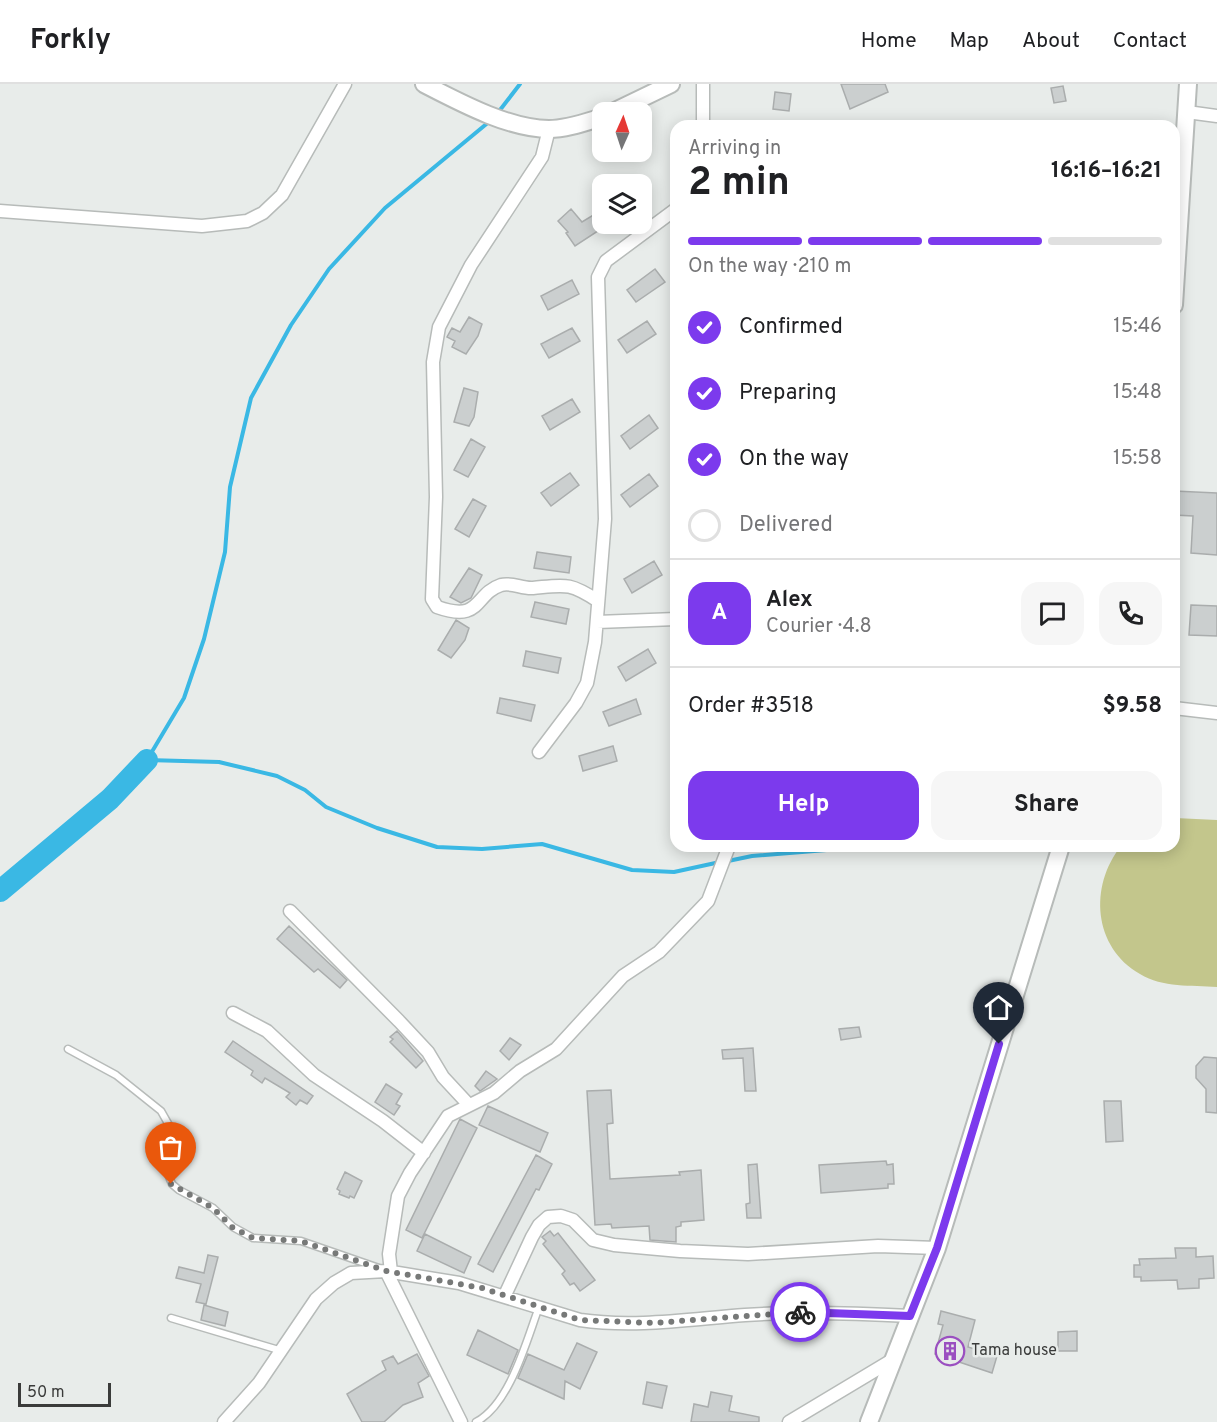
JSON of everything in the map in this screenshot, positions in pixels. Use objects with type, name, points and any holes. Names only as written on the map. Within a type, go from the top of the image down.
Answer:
[{"type":"street","points":[[0,211],[202,225],[247,221],[263,213],[282,195],[345,84]]},
{"type":"street","points":[[424,84],[495,116],[549,129],[592,119]]},
{"type":"street","points":[[634,102],[671,84]]},
{"type":"street","points":[[703,84],[703,120]]},
{"type":"street","points":[[1180,143],[1188,112],[1188,84]]},
{"type":"street","points":[[1188,112],[1217,116]]},
{"type":"street","points":[[549,129],[542,157],[471,265],[439,327],[433,362],[436,497],[432,599],[437,607],[460,612],[471,609],[502,585],[533,588],[559,585],[580,591],[598,601]]},
{"type":"street","points":[[539,752],[576,703],[587,682],[597,622],[605,519],[598,277],[606,261],[670,213]]},
{"type":"street","points":[[597,622],[670,619]]},
{"type":"street","points":[[1180,709],[1217,713]]},
{"type":"street","points":[[461,1422],[389,1272],[389,1254],[398,1196],[448,1116],[494,1093],[520,1071],[556,1049],[623,976],[659,952],[694,917],[714,889],[727,852]]},
{"type":"street","points":[[869,1422],[937,1248],[1058,852]]},
{"type":"street","points":[[290,911],[428,1052],[443,1077],[469,1105]]},
{"type":"street","points":[[233,1013],[267,1031],[314,1075],[382,1121],[424,1153]]},
{"type":"street","points":[[505,1295],[532,1237],[539,1225],[548,1217],[561,1216],[573,1220],[593,1240],[614,1245],[680,1251],[748,1254],[878,1246],[937,1248]]},
{"type":"street","points":[[224,1422],[259,1383],[316,1299],[334,1283],[351,1273],[389,1272],[459,1283],[596,1322],[653,1323],[830,1311],[910,1316]]},
{"type":"street","points":[[789,1422],[894,1359]]},
{"type":"lane","points":[[68,1049],[116,1075],[161,1111],[174,1134],[168,1174],[171,1184],[213,1208],[232,1227],[253,1238],[301,1241],[389,1272]]},
{"type":"lane","points":[[476,1422],[487,1416],[496,1406],[508,1385],[539,1306]]},
{"type":"lane","points":[[171,1318],[282,1351]]},
{"type":"green space","points":[[1180,818],[1217,820],[1217,987],[1158,982],[1140,974],[1124,962],[1113,948],[1105,932],[1101,915],[1104,879],[1117,852],[1180,852]]},
{"type":"building","points":[[841,84],[885,84],[888,92],[850,109]]},
{"type":"building","points":[[1063,86],[1066,101],[1054,103],[1051,88]]},
{"type":"building","points":[[775,92],[791,94],[789,111],[773,109]]},
{"type":"building","points":[[571,209],[582,222],[592,216],[593,234],[575,246],[566,233],[568,232],[558,221]]},
{"type":"building","points":[[655,269],[665,282],[636,302],[627,290]]},
{"type":"building","points":[[572,280],[579,294],[548,310],[541,296]]},
{"type":"building","points":[[469,317],[482,324],[478,336],[466,354],[452,347],[455,341],[447,337],[452,328],[460,332]]},
{"type":"building","points":[[647,321],[656,334],[627,353],[618,340]]},
{"type":"building","points":[[572,328],[580,341],[549,358],[541,344]]},
{"type":"building","points":[[464,388],[478,392],[474,417],[469,426],[454,422]]},
{"type":"building","points":[[572,399],[580,412],[550,430],[542,416]]},
{"type":"building","points":[[649,415],[658,428],[630,449],[621,436]]},
{"type":"building","points":[[471,439],[485,447],[468,477],[454,470]]},
{"type":"building","points":[[570,473],[579,485],[551,506],[541,493]]},
{"type":"building","points":[[649,474],[658,486],[630,507],[621,495]]},
{"type":"building","points":[[1180,491],[1217,493],[1217,555],[1191,553],[1193,516],[1180,515]]},
{"type":"building","points":[[473,499],[486,506],[469,537],[455,529]]},
{"type":"building","points":[[537,552],[571,557],[569,573],[534,568]]},
{"type":"building","points":[[654,561],[662,575],[632,593],[624,579]]},
{"type":"building","points":[[469,568],[482,575],[471,598],[461,603],[450,597]]},
{"type":"building","points":[[535,602],[569,609],[566,624],[531,617]]},
{"type":"building","points":[[1191,605],[1217,606],[1217,636],[1189,635]]},
{"type":"building","points":[[456,620],[469,628],[465,640],[451,658],[438,650]]},
{"type":"building","points":[[648,649],[656,663],[626,681],[618,667]]},
{"type":"building","points":[[526,651],[561,658],[558,673],[523,666]]},
{"type":"building","points":[[500,698],[535,705],[531,721],[497,713]]},
{"type":"building","points":[[636,699],[641,714],[609,726],[603,712]]},
{"type":"building","points":[[613,746],[617,761],[583,771],[579,756]]},
{"type":"building","points":[[289,926],[347,980],[340,988],[318,969],[314,972],[277,939]]},
{"type":"building","points":[[859,1027],[861,1037],[841,1040],[839,1029]]},
{"type":"building","points":[[397,1031],[423,1061],[416,1068],[390,1042],[393,1039],[390,1037]]},
{"type":"building","points":[[510,1038],[521,1045],[509,1060],[500,1051]]},
{"type":"building","points":[[233,1041],[313,1096],[307,1104],[300,1100],[296,1105],[286,1097],[290,1093],[265,1078],[262,1083],[251,1075],[253,1071],[225,1052]]},
{"type":"building","points":[[753,1048],[756,1091],[745,1091],[743,1058],[723,1059],[722,1050]]},
{"type":"building","points":[[1204,1057],[1217,1058],[1217,1113],[1206,1112],[1206,1089],[1196,1078],[1196,1066]]},
{"type":"building","points":[[486,1071],[497,1079],[480,1091],[475,1086]]},
{"type":"building","points":[[386,1084],[402,1094],[396,1104],[400,1106],[394,1115],[375,1102]]},
{"type":"building","points":[[611,1090],[613,1123],[607,1124],[610,1179],[680,1175],[679,1172],[701,1170],[704,1220],[681,1222],[681,1226],[676,1227],[676,1242],[650,1240],[649,1226],[612,1228],[611,1224],[595,1225],[587,1091]]},
{"type":"building","points":[[1104,1101],[1121,1101],[1123,1141],[1106,1142]]},
{"type":"building","points":[[488,1106],[548,1133],[540,1152],[479,1125]]},
{"type":"building","points":[[460,1119],[477,1128],[422,1238],[406,1230]]},
{"type":"building","points":[[536,1155],[552,1164],[539,1190],[536,1189],[493,1272],[478,1264]]},
{"type":"building","points":[[886,1161],[887,1165],[893,1164],[894,1184],[888,1184],[888,1188],[821,1193],[819,1165]]},
{"type":"building","points":[[757,1164],[761,1218],[747,1218],[746,1204],[750,1203],[748,1165]]},
{"type":"building","points":[[345,1172],[362,1181],[354,1198],[339,1194],[340,1191],[337,1189]]},
{"type":"building","points":[[550,1231],[554,1236],[558,1233],[595,1280],[580,1291],[574,1283],[570,1285],[562,1274],[565,1271],[543,1244],[546,1241],[542,1237]]},
{"type":"building","points":[[425,1234],[471,1257],[464,1273],[417,1251]]},
{"type":"building","points":[[1175,1248],[1196,1248],[1196,1257],[1213,1256],[1214,1278],[1199,1279],[1199,1288],[1178,1289],[1177,1280],[1141,1281],[1141,1277],[1134,1277],[1134,1265],[1140,1265],[1139,1259],[1176,1258]]},
{"type":"building","points":[[208,1255],[218,1257],[206,1304],[196,1302],[201,1284],[176,1278],[179,1267],[204,1273]]},
{"type":"building","points":[[204,1305],[228,1312],[225,1326],[201,1320]]},
{"type":"building","points":[[941,1311],[975,1320],[968,1347],[997,1356],[992,1373],[935,1354],[943,1325],[938,1324]]},
{"type":"building","points":[[478,1330],[518,1350],[508,1374],[467,1355]]},
{"type":"building","points":[[1077,1331],[1077,1351],[1058,1351],[1058,1332]]},
{"type":"building","points":[[577,1343],[597,1352],[580,1389],[565,1381],[564,1399],[518,1378],[528,1354],[564,1370]]},
{"type":"building","points":[[417,1354],[429,1376],[418,1383],[423,1397],[403,1405],[384,1422],[362,1422],[347,1394],[386,1370],[382,1361],[393,1356],[398,1364]]},
{"type":"building","points":[[647,1382],[667,1386],[662,1408],[643,1404]]},
{"type":"building","points":[[711,1392],[732,1396],[729,1411],[759,1417],[759,1422],[691,1422],[694,1404],[708,1407]]},
{"type":"waterway","points":[[500,110],[520,84]]},
{"type":"waterway","points":[[147,760],[184,698],[204,639],[225,552],[230,487],[251,398],[291,325],[329,269],[385,208],[490,121]]},
{"type":"waterway","points":[[147,760],[219,762],[277,776],[305,790],[326,807],[377,828],[437,847],[482,849],[542,844],[632,870],[674,872],[720,862]]},
{"type":"waterway","points":[[0,891],[110,799],[147,760]]},
{"type":"waterway","points":[[728,861],[752,856],[802,852]]},
{"type":"way so far","points":[[171,1184],[206,1203],[232,1227],[253,1238],[288,1239],[313,1244],[386,1271],[482,1288],[580,1320],[653,1323],[800,1312]]},
{"type":"place","name":"Tama house","points":[[950,1351]]},
{"type":"route","points":[[800,1312],[830,1311],[910,1316],[937,1248],[999,1044]]}]
